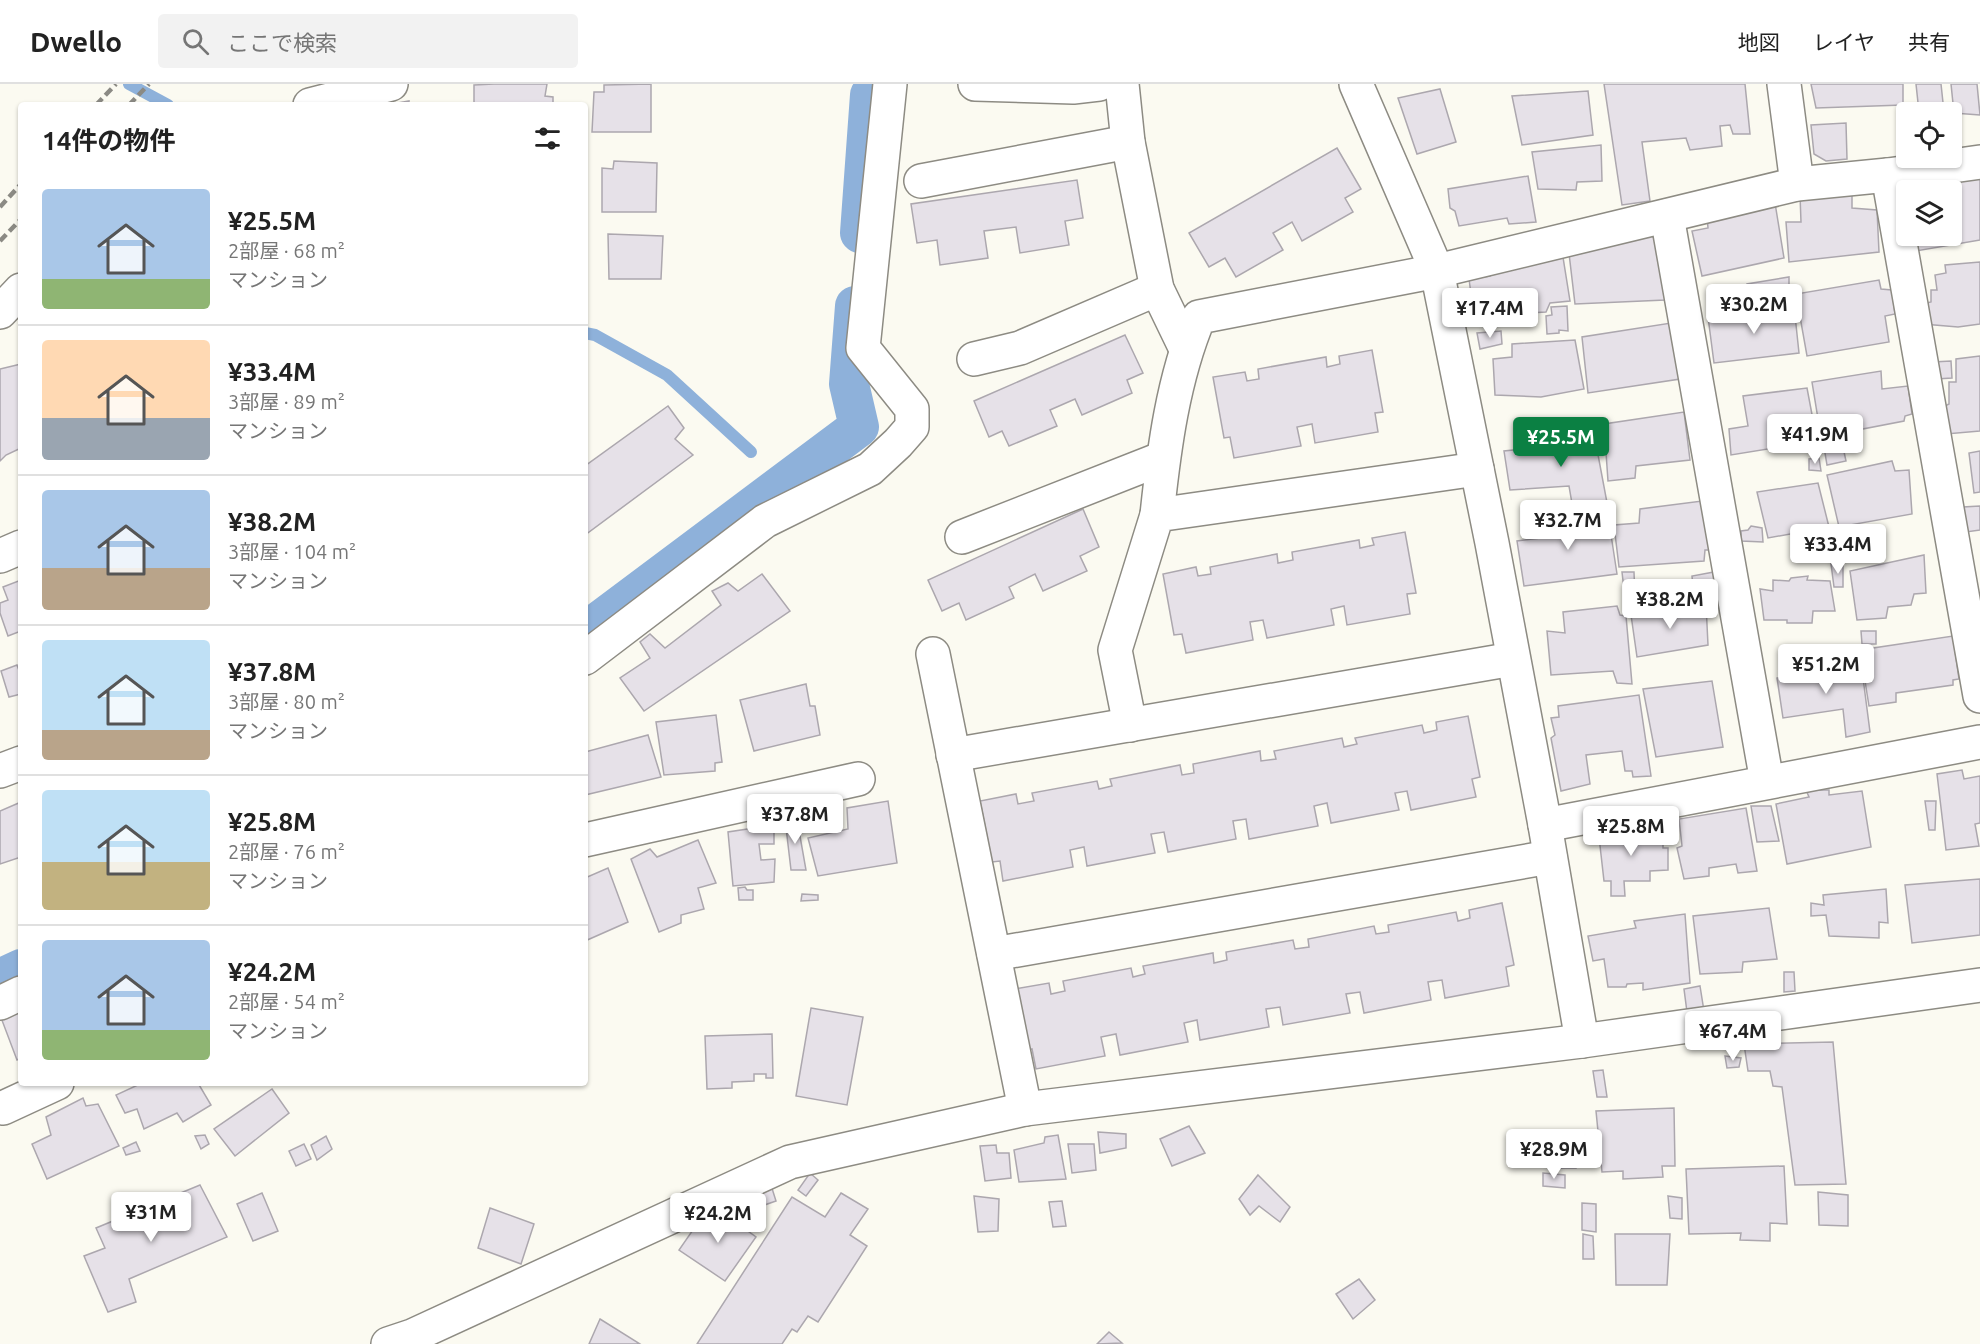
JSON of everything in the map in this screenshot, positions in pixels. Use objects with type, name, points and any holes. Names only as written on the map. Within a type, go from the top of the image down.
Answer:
[{"type":"street","points":[[322,102],[391,84]]},
{"type":"street","points":[[588,656],[765,521],[870,469],[912,427],[912,409],[863,348],[890,84]]},
{"type":"street","points":[[975,84],[1082,85]]},
{"type":"street","points":[[1122,84],[1128,142],[1157,289],[1186,349]]},
{"type":"street","points":[[1356,84],[1437,271],[1545,825],[1582,1041]]},
{"type":"street","points":[[1784,84],[1797,184]]},
{"type":"street","points":[[921,182],[1128,142]]},
{"type":"street","points":[[1130,725],[1115,650],[1157,515],[1163,458],[1186,349],[1199,317],[1437,271],[1797,184],[1888,175],[1980,162]]},
{"type":"street","points":[[1888,175],[1980,696]]},
{"type":"street","points":[[1666,216],[1767,782]]},
{"type":"street","points":[[974,359],[1020,348],[1157,289]]},
{"type":"street","points":[[0,312],[18,293]]},
{"type":"street","points":[[962,537],[1163,458]]},
{"type":"street","points":[[1157,515],[1477,469]]},
{"type":"street","points":[[0,556],[18,549]]},
{"type":"street","points":[[933,654],[1025,1109]]},
{"type":"street","points":[[953,755],[1513,659]]},
{"type":"street","points":[[1545,825],[1980,742]]},
{"type":"street","points":[[0,771],[18,764]]},
{"type":"street","points":[[588,839],[858,778]]},
{"type":"street","points":[[994,954],[1550,857]]},
{"type":"street","points":[[388,1344],[412,1336],[790,1162],[1025,1109],[1582,1041],[1980,985]]},
{"type":"street","points":[[0,1003],[18,994]]},
{"type":"street","points":[[1,1113],[51,1086]]},
{"type":"building","points":[[547,84],[545,96],[553,97],[553,102],[474,102],[474,85]]},
{"type":"building","points":[[651,84],[651,132],[592,132],[594,92],[604,92],[604,85]]},
{"type":"building","points":[[1604,84],[1745,84],[1750,134],[1733,134],[1730,125],[1720,126],[1722,146],[1690,150],[1686,138],[1642,142],[1650,201],[1622,205]]},
{"type":"building","points":[[1811,84],[1903,84],[1903,102],[1896,102],[1896,105],[1816,108]]},
{"type":"building","points":[[1916,84],[1941,84],[1943,102],[1918,102]]},
{"type":"building","points":[[1951,84],[1977,84],[1980,115],[1962,114],[1962,102],[1953,102]]},
{"type":"building","points":[[1440,89],[1456,142],[1417,154],[1398,98]]},
{"type":"building","points":[[1588,91],[1593,135],[1522,145],[1512,96]]},
{"type":"building","points":[[1846,123],[1847,159],[1826,161],[1814,154],[1811,125]]},
{"type":"building","points":[[1601,145],[1602,181],[1577,182],[1576,190],[1538,189],[1532,152]]},
{"type":"building","points":[[1337,148],[1361,189],[1345,198],[1353,212],[1302,241],[1292,222],[1273,233],[1283,250],[1236,277],[1225,258],[1209,267],[1189,233]]},
{"type":"building","points":[[614,161],[657,163],[656,212],[602,212],[602,168],[613,169]]},
{"type":"building","points":[[1980,174],[1980,240],[1962,243],[1962,180],[1947,180]]},
{"type":"building","points":[[1528,176],[1536,222],[1509,224],[1507,218],[1459,226],[1455,211],[1450,208],[1448,189]]},
{"type":"building","points":[[1077,180],[1083,218],[1065,221],[1069,245],[1020,253],[1016,227],[984,231],[988,258],[940,265],[937,240],[917,243],[911,204]]},
{"type":"building","points":[[1852,189],[1852,208],[1877,210],[1879,252],[1789,262],[1786,222],[1801,222],[1800,195]]},
{"type":"building","points":[[1775,203],[1784,258],[1702,276],[1692,231],[1708,228],[1707,216]]},
{"type":"building","points":[[1638,229],[1659,240],[1665,300],[1575,304],[1568,245]]},
{"type":"building","points":[[608,234],[663,236],[661,279],[609,279]]},
{"type":"building","points":[[1915,246],[1945,246],[1916,251]]},
{"type":"building","points":[[1562,251],[1570,301],[1550,303],[1546,312],[1474,316],[1469,279],[1490,276],[1489,264]]},
{"type":"building","points":[[1980,262],[1980,324],[1958,327],[1923,324],[1922,304],[1931,302],[1931,290],[1937,290],[1935,275],[1946,273],[1945,265]]},
{"type":"building","points":[[1789,277],[1789,290],[1748,298],[1747,284]]},
{"type":"building","points":[[1879,280],[1881,289],[1892,290],[1895,314],[1885,316],[1889,342],[1807,356],[1796,294]]},
{"type":"building","points":[[1567,306],[1568,331],[1559,330],[1559,333],[1547,334],[1546,316],[1552,315],[1551,307]]},
{"type":"building","points":[[1794,306],[1799,353],[1714,363],[1708,317]]},
{"type":"building","points":[[1671,323],[1680,379],[1588,393],[1582,337]]},
{"type":"building","points":[[1501,331],[1502,344],[1480,349],[1477,333]]},
{"type":"building","points":[[1125,335],[1143,373],[1127,380],[1132,393],[1082,415],[1075,399],[1050,410],[1057,426],[1009,446],[1002,431],[989,437],[974,401]]},
{"type":"building","points":[[1575,340],[1584,389],[1541,397],[1495,395],[1493,359],[1512,357],[1512,344]]},
{"type":"building","points":[[1372,350],[1383,412],[1375,413],[1378,432],[1315,443],[1312,424],[1297,427],[1301,446],[1234,458],[1230,437],[1224,438],[1213,377],[1245,372],[1247,381],[1259,379],[1258,369],[1326,357],[1327,367],[1340,364],[1339,356]]},
{"type":"building","points":[[1980,356],[1980,431],[1946,434],[1945,406],[1949,404],[1949,382],[1956,382],[1956,359]]},
{"type":"building","points":[[1951,361],[1952,378],[1936,379],[1933,362]]},
{"type":"building","points":[[18,365],[18,449],[0,461],[0,369]]},
{"type":"building","points":[[1881,371],[1882,389],[1908,386],[1912,414],[1905,416],[1904,421],[1821,437],[1812,382]]},
{"type":"building","points":[[1807,388],[1817,441],[1731,455],[1729,429],[1748,426],[1743,396]]},
{"type":"building","points":[[668,406],[684,428],[675,439],[693,455],[588,533],[588,464]]},
{"type":"building","points":[[1684,412],[1690,460],[1636,466],[1635,478],[1608,481],[1604,424]]},
{"type":"building","points":[[1593,428],[1608,508],[1574,515],[1569,486],[1510,490],[1504,451],[1533,448],[1530,435]]},
{"type":"building","points":[[1841,438],[1846,461],[1827,465],[1823,441]]},
{"type":"building","points":[[1980,451],[1980,492],[1974,493],[1969,453]]},
{"type":"building","points":[[1819,458],[1821,471],[1809,470],[1809,459]]},
{"type":"building","points":[[1892,461],[1895,471],[1909,470],[1912,514],[1839,527],[1827,475]]},
{"type":"building","points":[[1818,483],[1829,527],[1768,538],[1757,492]]},
{"type":"building","points":[[1702,501],[1710,550],[1705,550],[1704,561],[1619,567],[1614,525],[1639,523],[1640,509]]},
{"type":"building","points":[[1980,506],[1980,530],[1966,532],[1963,507]]},
{"type":"building","points":[[1083,509],[1099,547],[1080,556],[1087,571],[1043,591],[1035,574],[1009,587],[1014,598],[966,620],[959,603],[942,611],[928,580]]},
{"type":"building","points":[[1608,515],[1617,574],[1524,586],[1517,541],[1540,538],[1539,523]]},
{"type":"building","points":[[1751,526],[1762,528],[1763,542],[1741,541],[1741,531],[1748,530]]},
{"type":"building","points":[[1405,532],[1416,593],[1407,594],[1410,614],[1347,625],[1344,606],[1331,609],[1334,625],[1267,638],[1263,620],[1250,622],[1253,640],[1186,653],[1182,634],[1174,635],[1163,574],[1196,567],[1198,576],[1211,574],[1210,567],[1277,554],[1278,563],[1293,560],[1292,552],[1359,540],[1360,548],[1374,545],[1372,538]]},
{"type":"building","points":[[1844,544],[1854,544],[1854,552],[1844,552]]},
{"type":"building","points":[[1924,555],[1926,593],[1914,594],[1911,605],[1888,607],[1886,618],[1857,620],[1850,571]]},
{"type":"building","points":[[1831,564],[1843,564],[1843,587],[1834,587]]},
{"type":"building","points":[[1622,572],[1634,572],[1635,598],[1625,598]]},
{"type":"building","points":[[1714,572],[1714,583],[1693,587],[1692,576]]},
{"type":"building","points":[[762,574],[790,611],[644,711],[620,678],[650,658],[640,642],[650,634],[665,648],[721,605],[712,591],[728,583],[738,591]]},
{"type":"building","points":[[1808,576],[1807,580],[1830,581],[1835,611],[1813,611],[1812,623],[1764,620],[1760,589],[1773,591],[1773,580],[1789,581],[1791,578]]},
{"type":"building","points":[[18,581],[18,632],[8,636],[0,613],[0,603],[8,600],[3,587]]},
{"type":"building","points":[[1706,604],[1708,645],[1637,657],[1631,615]]},
{"type":"building","points":[[1617,606],[1620,615],[1626,616],[1632,684],[1617,683],[1613,671],[1551,675],[1547,631],[1565,633],[1563,612]]},
{"type":"building","points":[[1861,631],[1876,631],[1876,644],[1862,644]]},
{"type":"building","points":[[1953,636],[1959,679],[1953,680],[1953,685],[1896,693],[1896,702],[1869,706],[1860,650]]},
{"type":"building","points":[[1852,661],[1855,678],[1863,678],[1870,732],[1846,737],[1843,709],[1783,718],[1777,678],[1795,675],[1796,669]]},
{"type":"building","points":[[17,665],[18,695],[9,697],[1,671]]},
{"type":"building","points":[[1712,681],[1723,747],[1656,757],[1643,689]]},
{"type":"building","points":[[806,684],[810,706],[815,706],[820,735],[754,751],[740,700]]},
{"type":"building","points":[[1639,695],[1651,776],[1633,777],[1632,771],[1625,771],[1622,751],[1586,755],[1590,784],[1561,791],[1551,738],[1555,735],[1551,718],[1559,717],[1558,706]]},
{"type":"building","points":[[716,715],[722,762],[715,763],[715,771],[664,775],[656,722]]},
{"type":"building","points":[[1468,716],[1480,777],[1472,779],[1476,797],[1411,810],[1407,791],[1395,793],[1399,810],[1331,823],[1327,803],[1314,806],[1318,826],[1249,839],[1246,819],[1233,821],[1236,839],[1168,852],[1164,832],[1151,834],[1155,853],[1087,866],[1084,847],[1070,850],[1073,867],[1003,881],[1000,861],[992,862],[980,801],[1016,794],[1018,804],[1034,801],[1032,793],[1097,781],[1099,789],[1112,786],[1110,779],[1180,765],[1182,775],[1194,773],[1193,764],[1260,751],[1261,761],[1276,759],[1274,751],[1342,738],[1344,747],[1357,744],[1355,738],[1422,725],[1424,733],[1437,730],[1436,722]]},
{"type":"building","points":[[648,735],[661,777],[588,794],[588,751]]},
{"type":"building","points":[[1962,770],[1964,779],[1980,776],[1980,823],[1975,824],[1979,846],[1946,850],[1937,774]]},
{"type":"building","points":[[1806,790],[1829,790],[1829,795],[1862,791],[1871,847],[1787,864],[1776,804],[1809,797]]},
{"type":"building","points":[[888,801],[897,863],[818,876],[808,838],[848,829],[847,808]]},
{"type":"building","points":[[1925,801],[1936,801],[1935,830],[1929,830]]},
{"type":"building","points":[[18,803],[18,858],[0,864],[0,811]]},
{"type":"building","points":[[1751,806],[1771,806],[1779,841],[1757,842]]},
{"type":"building","points":[[1746,808],[1757,871],[1738,873],[1736,864],[1709,868],[1709,876],[1684,879],[1677,848],[1682,846],[1679,819]]},
{"type":"building","points":[[785,819],[797,819],[806,870],[791,870]]},
{"type":"building","points":[[774,825],[774,844],[759,844],[761,860],[775,859],[774,882],[733,886],[728,832]]},
{"type":"building","points":[[1650,825],[1658,825],[1658,830],[1663,830],[1663,848],[1668,848],[1668,870],[1650,871],[1650,881],[1624,881],[1625,896],[1611,896],[1611,881],[1604,881],[1598,828],[1624,828],[1624,835],[1650,834]]},
{"type":"building","points":[[698,840],[716,883],[698,888],[704,909],[681,915],[681,923],[659,932],[631,859],[650,849],[657,857]]},
{"type":"building","points":[[608,868],[628,922],[588,940],[588,877]]},
{"type":"building","points":[[1980,879],[1980,935],[1912,943],[1905,885]]},
{"type":"building","points":[[745,887],[747,890],[753,890],[753,900],[739,900],[738,888]]},
{"type":"building","points":[[1886,889],[1888,923],[1879,922],[1879,938],[1829,936],[1826,915],[1811,916],[1811,903],[1824,905],[1823,895]]},
{"type":"building","points":[[802,894],[818,895],[818,900],[801,901]]},
{"type":"building","points":[[1502,903],[1514,965],[1506,967],[1509,986],[1445,998],[1442,980],[1428,982],[1431,1000],[1364,1013],[1360,992],[1346,994],[1350,1013],[1283,1025],[1280,1007],[1266,1009],[1269,1027],[1200,1040],[1197,1020],[1184,1023],[1188,1042],[1120,1055],[1116,1034],[1101,1037],[1105,1056],[1036,1069],[1032,1049],[1027,1050],[1015,989],[1049,983],[1051,994],[1065,991],[1063,981],[1131,968],[1133,977],[1145,974],[1143,966],[1213,953],[1214,963],[1227,960],[1226,952],[1293,940],[1295,949],[1309,947],[1308,939],[1374,926],[1376,934],[1389,932],[1388,925],[1456,912],[1458,921],[1470,918],[1469,910]]},
{"type":"building","points":[[1769,908],[1777,959],[1743,962],[1742,972],[1700,974],[1693,916]]},
{"type":"building","points":[[1685,914],[1690,983],[1643,990],[1643,983],[1627,984],[1626,987],[1608,987],[1604,959],[1593,961],[1588,936],[1636,928],[1634,921]]},
{"type":"building","points":[[1784,972],[1794,972],[1795,991],[1784,992]]},
{"type":"building","points":[[1700,986],[1704,1011],[1687,1012],[1684,989]]},
{"type":"building","points":[[18,1007],[17,1060],[0,1015]]},
{"type":"building","points":[[811,1008],[863,1017],[847,1105],[796,1096]]},
{"type":"building","points":[[772,1034],[773,1078],[766,1078],[766,1074],[754,1074],[754,1081],[732,1082],[732,1088],[707,1089],[705,1036]]},
{"type":"building","points":[[1833,1042],[1846,1184],[1795,1185],[1782,1087],[1773,1086],[1770,1071],[1748,1071],[1744,1044]]},
{"type":"building","points":[[1725,1056],[1741,1058],[1739,1067],[1727,1068]]},
{"type":"building","points":[[1603,1070],[1607,1097],[1597,1097],[1593,1071]]},
{"type":"building","points":[[136,1086],[200,1086],[211,1105],[183,1122],[177,1113],[144,1129],[137,1109],[125,1113],[116,1095]]},
{"type":"building","points":[[272,1089],[289,1113],[235,1156],[214,1129]]},
{"type":"building","points":[[83,1098],[86,1106],[98,1104],[119,1146],[47,1179],[32,1144],[51,1135],[46,1117]]},
{"type":"building","points":[[1674,1108],[1675,1166],[1662,1166],[1663,1177],[1623,1179],[1623,1171],[1602,1172],[1596,1111]]},
{"type":"building","points":[[1189,1126],[1205,1153],[1172,1166],[1160,1139]]},
{"type":"building","points":[[1098,1132],[1126,1134],[1126,1148],[1100,1153]]},
{"type":"building","points":[[205,1135],[209,1144],[201,1149],[195,1136]]},
{"type":"building","points":[[1058,1135],[1066,1179],[1019,1182],[1014,1150],[1044,1143],[1045,1137]]},
{"type":"building","points":[[326,1136],[332,1149],[317,1160],[311,1145]]},
{"type":"building","points":[[136,1142],[140,1151],[126,1155],[123,1148]]},
{"type":"building","points":[[304,1144],[311,1159],[296,1166],[289,1151]]},
{"type":"building","points":[[1068,1144],[1094,1144],[1096,1170],[1072,1173]]},
{"type":"building","points":[[996,1145],[997,1153],[1009,1153],[1011,1178],[985,1181],[980,1146]]},
{"type":"building","points":[[1557,1157],[1576,1158],[1576,1168],[1555,1168]]},
{"type":"building","points":[[1784,1166],[1787,1224],[1770,1223],[1770,1241],[1740,1240],[1741,1233],[1689,1234],[1686,1169]]},
{"type":"building","points":[[810,1173],[818,1180],[806,1196],[798,1190]]},
{"type":"building","points":[[1543,1173],[1565,1175],[1565,1188],[1543,1186]]},
{"type":"building","points":[[1258,1175],[1290,1207],[1280,1222],[1259,1206],[1250,1215],[1239,1199]]},
{"type":"building","points":[[770,1182],[776,1201],[756,1208],[749,1190]]},
{"type":"building","points":[[200,1185],[227,1237],[129,1279],[136,1302],[108,1312],[84,1256],[105,1248],[96,1228]]},
{"type":"building","points":[[1818,1192],[1848,1195],[1848,1226],[1819,1225]]},
{"type":"building","points":[[262,1193],[278,1231],[253,1241],[237,1204]]},
{"type":"building","points":[[841,1193],[868,1209],[850,1235],[867,1246],[818,1322],[808,1316],[797,1332],[792,1329],[782,1344],[697,1344],[792,1197],[825,1217]]},
{"type":"building","points":[[743,1194],[747,1208],[735,1212],[732,1197]]},
{"type":"building","points":[[974,1196],[999,1199],[998,1231],[978,1232]]},
{"type":"building","points":[[1668,1196],[1682,1198],[1682,1219],[1670,1218]]},
{"type":"building","points":[[1062,1201],[1066,1226],[1053,1227],[1049,1202]]},
{"type":"building","points":[[1582,1203],[1596,1204],[1596,1232],[1582,1230]]},
{"type":"building","points":[[490,1208],[534,1224],[521,1264],[478,1248]]},
{"type":"building","points":[[706,1211],[719,1220],[723,1213],[756,1237],[725,1281],[679,1250]]},
{"type":"building","points":[[1583,1234],[1593,1236],[1594,1259],[1583,1259]]},
{"type":"building","points":[[1615,1234],[1670,1234],[1667,1285],[1616,1285]]},
{"type":"building","points":[[1359,1279],[1375,1300],[1353,1319],[1336,1294]]},
{"type":"building","points":[[600,1319],[640,1344],[589,1344]]},
{"type":"building","points":[[1109,1332],[1122,1343],[1097,1344]]},
{"type":"waterway","points":[[129,84],[162,102]]},
{"type":"waterway","points":[[860,233],[870,95]]},
{"type":"waterway","points":[[588,630],[859,427],[849,384],[855,306]]},
{"type":"waterway","points":[[588,334],[595,335],[667,375],[751,452]]},
{"type":"waterway","points":[[0,979],[18,970]]},
{"type":"railway","points":[[99,102],[116,84]]},
{"type":"railway","points":[[132,102],[149,84]]},
{"type":"railway","points":[[0,207],[18,187]]},
{"type":"railway","points":[[0,241],[18,222]]}]
